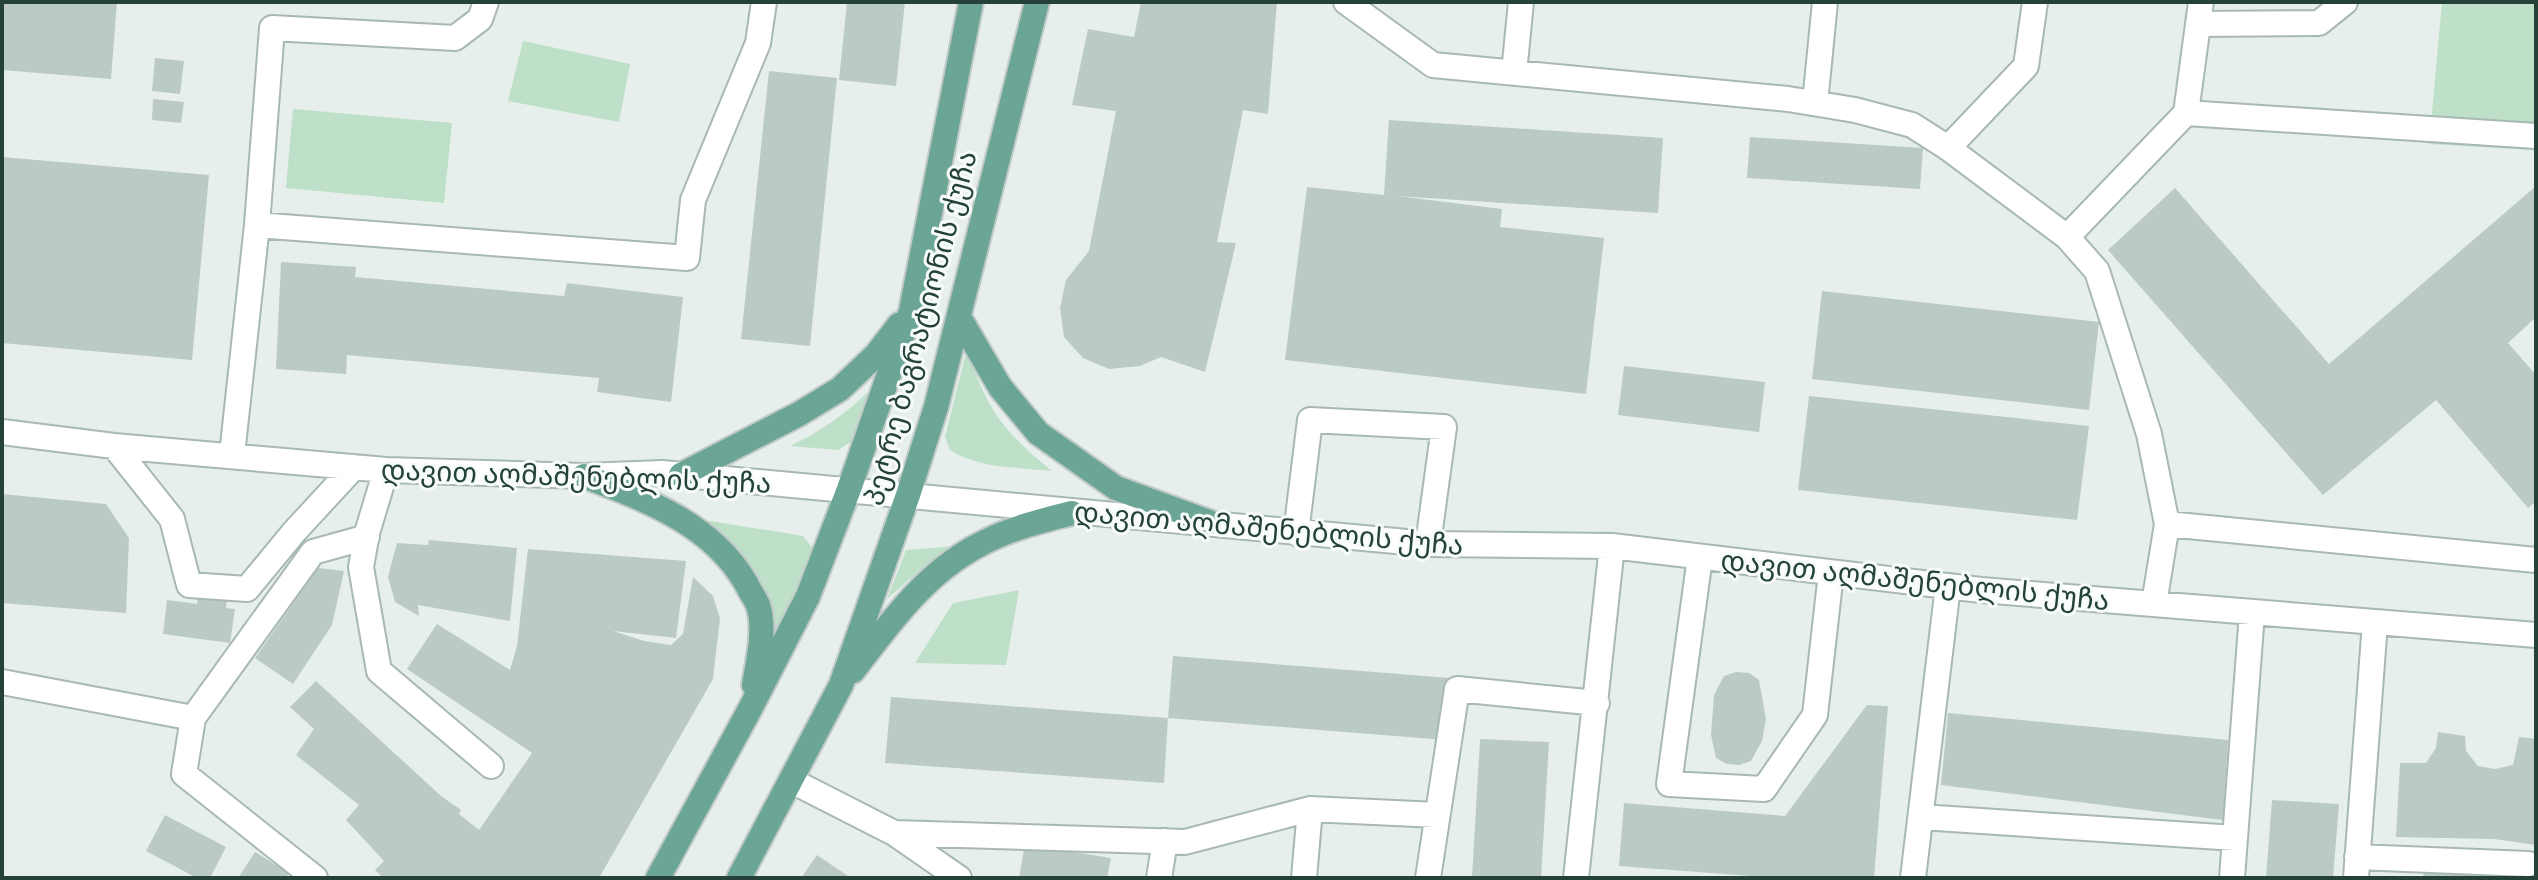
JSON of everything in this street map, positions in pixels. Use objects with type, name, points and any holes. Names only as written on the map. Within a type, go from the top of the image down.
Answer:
[{"type":"main road","name":"პეტრე ბაგრატიონის ქუჩა","points":[[658,878],[808,596],[849,489],[911,311],[971,2]]},
{"type":"main road","name":"პეტრე ბაგრატიონის ქუჩა","points":[[739,878],[841,685],[908,495],[936,407],[1037,2]]},
{"type":"main road","points":[[681,475],[799,414],[840,389],[876,355],[911,311]]},
{"type":"main road","points":[[959,317],[1000,387],[1038,433],[1116,488],[1209,522]]},
{"type":"main road","points":[[584,476],[656,504],[710,538],[735,564],[759,606],[761,640],[750,709]]},
{"type":"main road","points":[[841,685],[907,602],[943,568],[977,545],[1016,528],[1072,513]]},
{"type":"street","points":[[232,455],[257,225],[272,28],[455,38],[480,19],[486,2]]},
{"type":"street","points":[[257,225],[687,258],[693,200],[758,43],[764,2]]},
{"type":"street","points":[[1346,2],[1433,65],[1815,103],[1912,125],[1948,148],[2067,237],[2097,271],[2149,434],[2167,524],[2154,604]]},
{"type":"street","points":[[1514,73],[1521,2]]},
{"type":"street","points":[[1815,103],[1825,2]]},
{"type":"street","points":[[1948,148],[2026,66],[2035,2]]},
{"type":"street","points":[[2067,237],[2186,113],[2200,13],[2319,23],[2345,2]]},
{"type":"street","points":[[2186,113],[2536,136]]},
{"type":"street","points":[[1296,533],[1310,420],[1444,427],[1428,544]]},
{"type":"street","name":"დავით აღმაშენებლის ქუჩა","points":[[2,432],[114,446],[386,470],[584,476],[681,475],[1428,544],[1612,546],[1948,586],[2536,635]]},
{"type":"street","points":[[114,446],[172,519],[189,585],[247,589],[354,467]]},
{"type":"street","points":[[386,470],[361,567],[379,671],[491,766]]},
{"type":"street","points":[[2167,524],[2536,560]]},
{"type":"street","points":[[315,878],[184,774],[193,718],[313,552],[367,537]]},
{"type":"street","points":[[1576,878],[1612,546]]},
{"type":"street","points":[[1700,557],[1669,784],[1764,789],[1815,715],[1831,573]]},
{"type":"street","points":[[1913,878],[1948,586]]},
{"type":"street","points":[[2232,878],[2252,613]]},
{"type":"street","points":[[2375,622],[2356,867],[2528,864]]},
{"type":"street","points":[[2,682],[193,718]]},
{"type":"street","points":[[1428,878],[1457,689],[1597,703]]},
{"type":"street","points":[[792,781],[894,833],[959,878]]},
{"type":"street","points":[[894,833],[1185,842],[1310,809],[1437,815]]},
{"type":"street","points":[[1304,878],[1310,809]]},
{"type":"street","points":[[1921,817],[2235,838]]},
{"type":"street","points":[[1159,878],[1165,841]]},
{"type":"green space","points":[[2442,2],[2536,2],[2536,150],[2429,144]]},
{"type":"green space","points":[[523,41],[630,64],[619,122],[508,101]]},
{"type":"green space","points":[[293,109],[452,123],[444,203],[286,188]]},
{"type":"green space","points":[[967,349],[982,388],[999,418],[1021,444],[1052,471],[986,464],[950,450],[945,437]]},
{"type":"green space","points":[[868,392],[856,439],[838,450],[790,446],[831,422]]},
{"type":"green space","points":[[698,519],[803,536],[813,549],[774,643]]},
{"type":"green space","points":[[967,545],[927,564],[887,599],[906,550]]},
{"type":"green space","points":[[1019,590],[1006,665],[915,663],[953,603]]},
{"type":"building","points":[[2,2],[117,2],[111,79],[2,70]]},
{"type":"building","points":[[847,2],[905,2],[896,86],[839,80]]},
{"type":"building","points":[[1141,2],[1277,2],[1268,114],[1243,110],[1217,242],[1236,243],[1205,372],[1161,357],[1140,366],[1109,369],[1083,358],[1064,337],[1060,308],[1066,280],[1089,251],[1116,111],[1072,105],[1088,29],[1134,37]]},
{"type":"building","points":[[155,58],[184,61],[180,94],[152,91]]},
{"type":"building","points":[[769,71],[837,78],[810,346],[741,339]]},
{"type":"building","points":[[153,99],[184,102],[181,123],[152,120]]},
{"type":"building","points":[[1389,120],[1663,138],[1658,213],[1397,196],[1502,209],[1500,227],[1604,238],[1586,394],[1285,360],[1307,187],[1384,195]]},
{"type":"building","points":[[1750,137],[1923,148],[1920,189],[1747,178]]},
{"type":"building","points":[[2,157],[209,175],[192,360],[2,343]]},
{"type":"building","points":[[2536,186],[2536,317],[2508,343],[2536,375],[2536,501],[2528,508],[2436,400],[2323,495],[2108,250],[2175,188],[2329,364]]},
{"type":"building","points":[[281,262],[356,267],[355,277],[564,296],[567,283],[683,297],[671,402],[597,392],[599,378],[347,355],[346,374],[276,369]]},
{"type":"building","points":[[1822,291],[2099,322],[2089,410],[1812,379]]},
{"type":"building","points":[[1624,366],[1765,382],[1759,432],[1618,415]]},
{"type":"building","points":[[1809,396],[2089,426],[2077,520],[1798,490]]},
{"type":"building","points":[[2,494],[106,504],[129,538],[126,613],[2,603]]},
{"type":"building","points":[[429,540],[517,548],[510,621],[418,605],[419,616],[395,602],[388,577],[397,543],[428,545]]},
{"type":"building","points":[[528,549],[686,561],[676,638],[613,631],[644,641],[671,645],[683,634],[693,577],[713,596],[720,618],[713,679],[599,878],[383,878],[375,870],[384,861],[346,820],[359,805],[296,755],[314,729],[290,707],[316,681],[441,796],[461,810],[459,814],[479,830],[532,753],[407,669],[437,624],[510,670],[517,646]]},
{"type":"building","points":[[318,568],[344,571],[332,625],[293,684],[255,658]]},
{"type":"building","points":[[201,573],[230,576],[226,608],[235,609],[230,643],[163,634],[167,600],[197,604]]},
{"type":"building","points":[[1173,656],[1450,678],[1445,740],[1168,718]]},
{"type":"building","points":[[1736,672],[1749,673],[1759,680],[1766,719],[1762,741],[1751,761],[1739,765],[1727,764],[1716,758],[1711,735],[1714,695],[1724,676]]},
{"type":"building","points":[[891,697],[1168,718],[1164,783],[885,763]]},
{"type":"building","points":[[1867,705],[1888,706],[1874,878],[1777,878],[1619,866],[1624,803],[1785,816]]},
{"type":"building","points":[[1948,713],[2228,740],[2223,820],[1941,785]]},
{"type":"building","points":[[2438,732],[2465,736],[2466,751],[2478,766],[2495,769],[2513,765],[2519,737],[2536,739],[2536,845],[2494,839],[2396,837],[2400,763],[2426,763],[2436,748]]},
{"type":"building","points":[[1480,739],[1549,742],[1541,878],[1472,878]]},
{"type":"building","points":[[2272,800],[2339,804],[2333,878],[2266,878]]},
{"type":"building","points":[[165,815],[226,847],[210,878],[197,878],[146,851]]},
{"type":"building","points":[[1025,844],[1111,858],[1107,878],[1019,878]]},
{"type":"building","points":[[255,852],[289,873],[286,878],[238,878]]},
{"type":"building","points":[[817,855],[851,878],[801,878]]},
{"type":"building","points":[[2424,865],[2516,871],[2515,878],[2423,878]]}]
